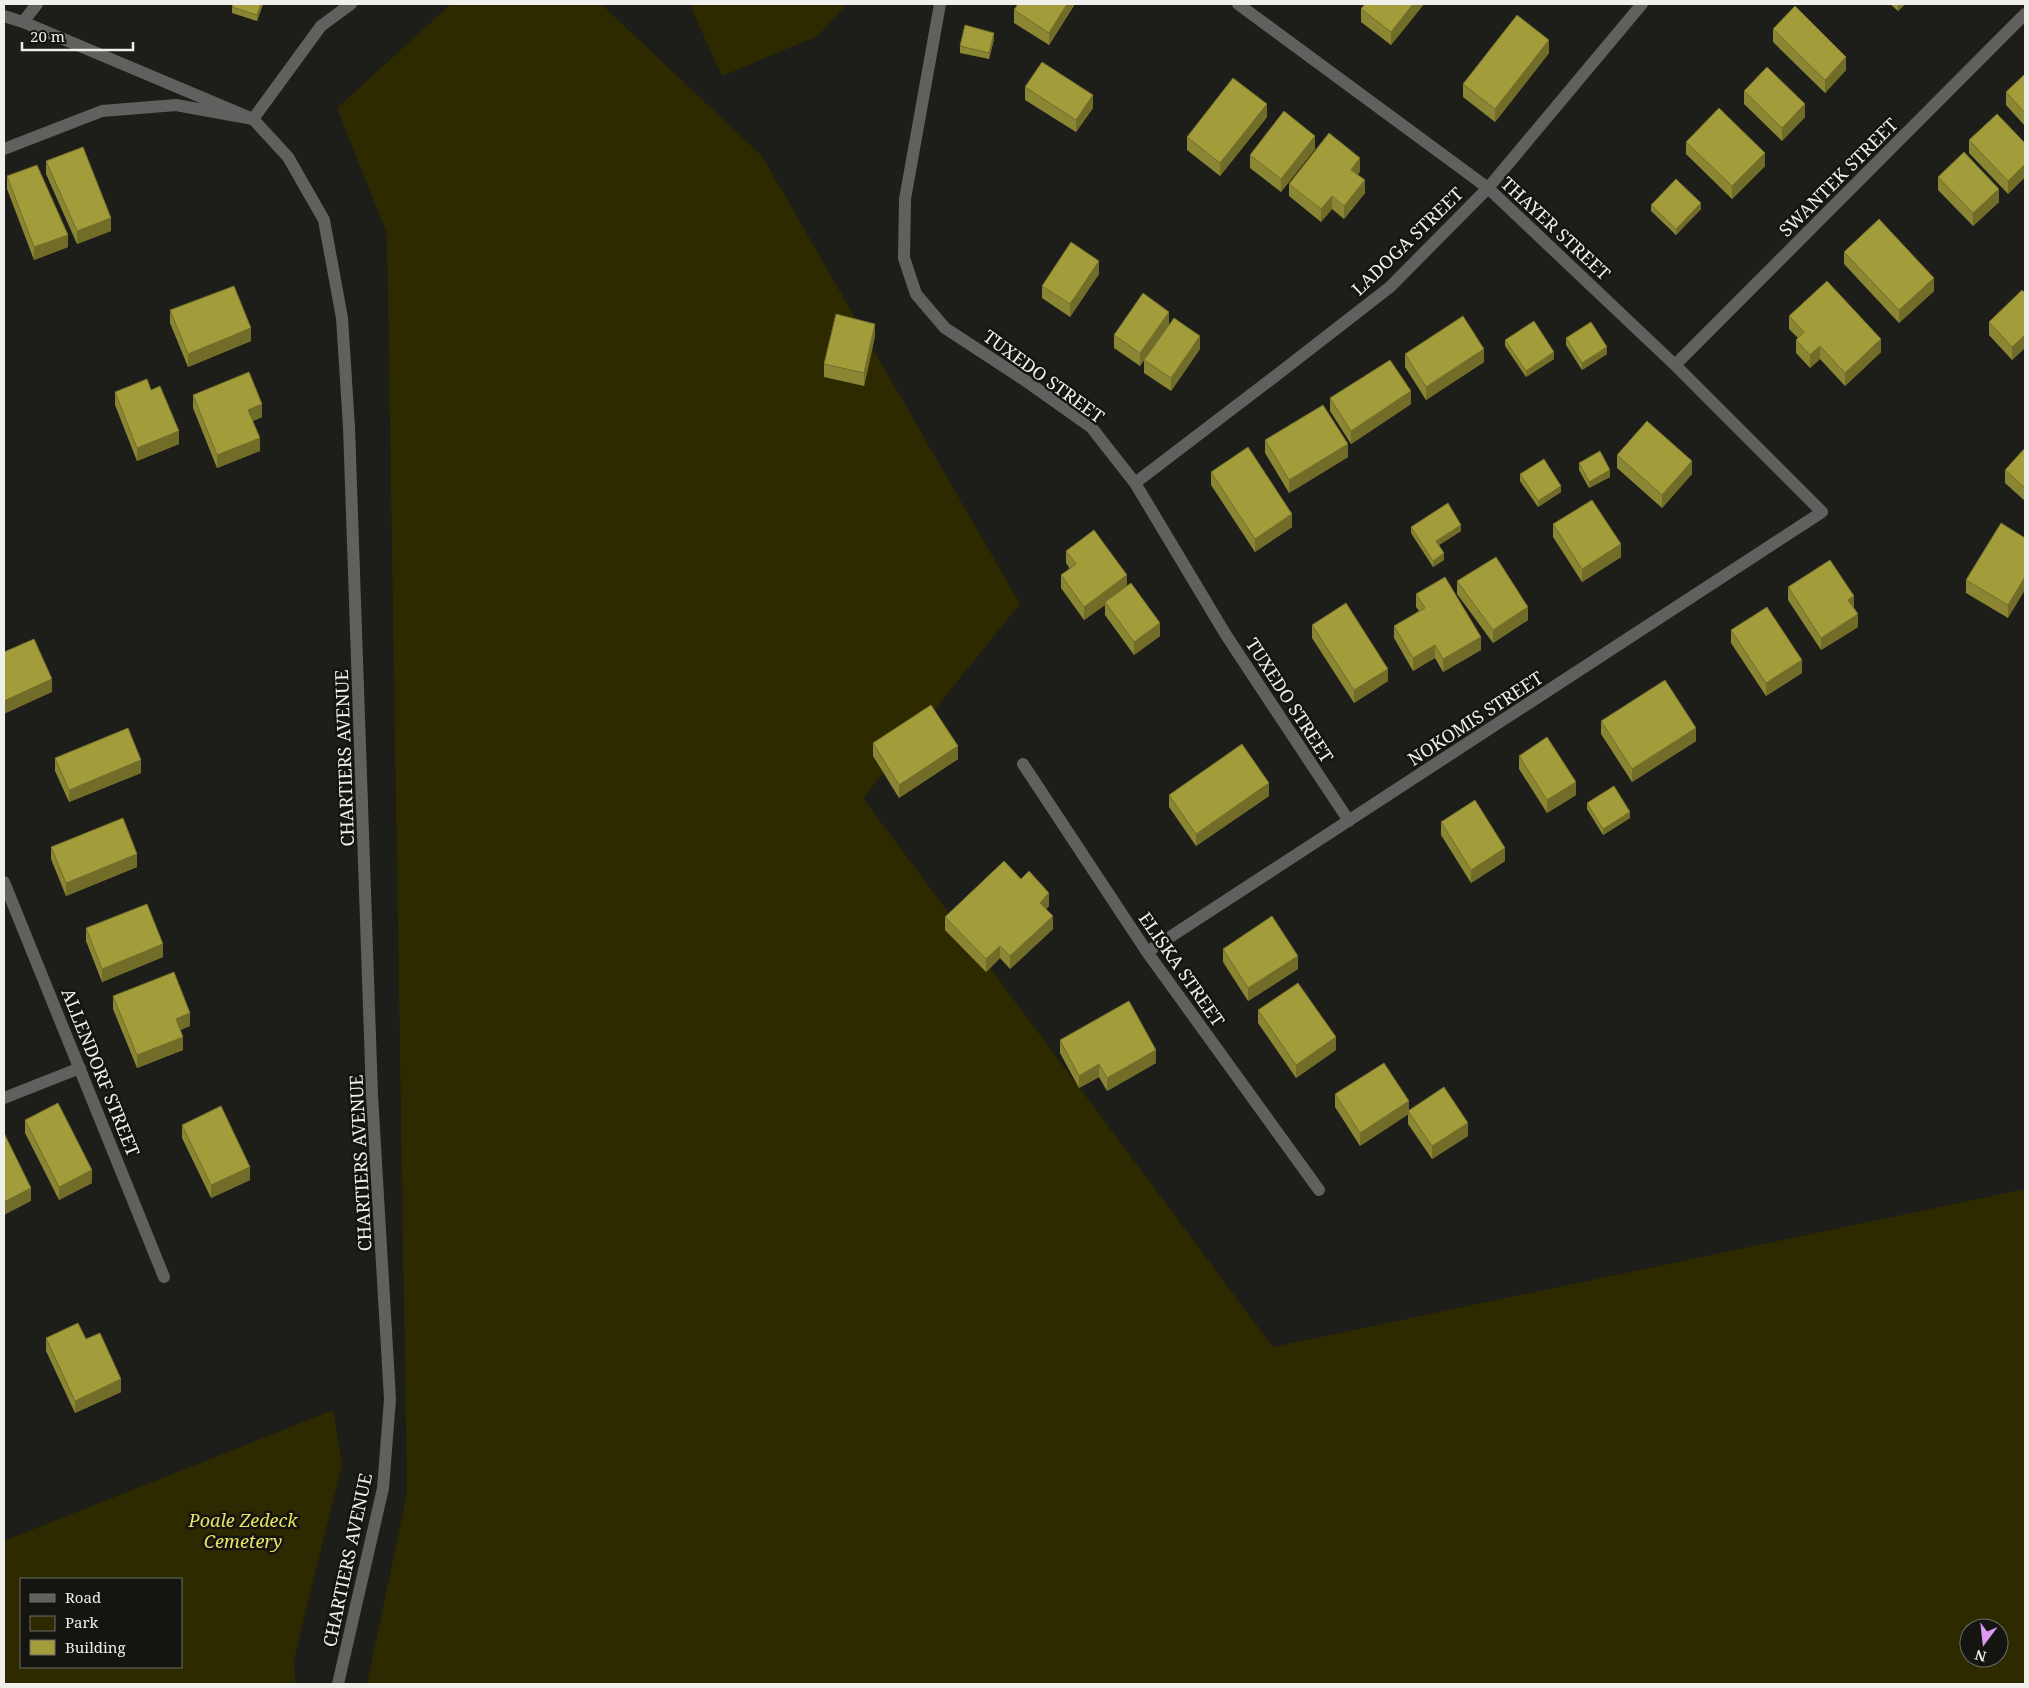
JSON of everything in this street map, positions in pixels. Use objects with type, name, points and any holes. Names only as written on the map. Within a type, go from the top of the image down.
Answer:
[{"type":"street","points":[[24,22],[37,4]]},
{"type":"street","points":[[4,149],[102,111],[176,105],[252,119],[321,26],[351,4]]},
{"type":"street","name":"TUXEDO STREET","points":[[940,4],[905,199],[904,258],[916,294],[944,328],[1026,381],[1091,427],[1135,483],[1226,635],[1349,821]]},
{"type":"street","name":"THAYER STREET","points":[[1238,4],[1488,188],[1675,365],[1822,512]]},
{"type":"street","name":"LADOGA STREET","points":[[1135,483],[1390,287],[1488,188],[1642,4]]},
{"type":"street","name":"SWANTEK STREET","points":[[1675,365],[2025,14]]},
{"type":"street","name":"CHARTIERS AVENUE","points":[[4,16],[24,22],[252,119],[288,157],[324,220],[342,318],[349,427],[372,1095],[390,1399],[383,1488],[338,1684]]},
{"type":"street","name":"NOKOMIS STREET","points":[[1147,952],[1822,512]]},
{"type":"street","name":"ELISKA STREET","points":[[1023,764],[1147,952],[1319,1190]]},
{"type":"street","name":"ALLENDORF STREET","points":[[4,882],[164,1277]]},
{"type":"street","points":[[4,1098],[80,1068]]},
{"type":"green space","points":[[451,4],[601,4],[762,156],[1020,604],[863,798],[1273,1347],[2025,1189],[2025,1684],[367,1684],[407,1493],[387,234],[337,108]]},
{"type":"green space","points":[[691,4],[843,4],[844,7],[818,36],[722,76]]},
{"type":"green space","name":"Poale Zedeck Cemetery","points":[[333,1410],[342,1465],[294,1659],[295,1684],[4,1684],[4,1541]]},
{"type":"building","points":[[233,4],[261,4],[257,15],[232,7]]},
{"type":"building","points":[[1018,4],[1067,4],[1049,33],[1014,10]]},
{"type":"building","points":[[1365,4],[1413,4],[1391,32],[1361,9]]},
{"type":"building","points":[[1795,6],[1846,57],[1825,80],[1773,29]]},
{"type":"building","points":[[1517,15],[1549,40],[1495,109],[1463,84]]},
{"type":"building","points":[[965,25],[994,33],[989,53],[960,46]]},
{"type":"building","points":[[1042,62],[1093,95],[1076,120],[1025,87]]},
{"type":"building","points":[[1767,67],[1805,104],[1782,128],[1744,91]]},
{"type":"building","points":[[2025,74],[2025,113],[2006,92]]},
{"type":"building","points":[[1233,78],[1267,104],[1220,163],[1187,137]]},
{"type":"building","points":[[1719,108],[1765,153],[1732,186],[1686,142]]},
{"type":"building","points":[[1284,111],[1315,136],[1281,179],[1250,155]]},
{"type":"building","points":[[1997,114],[2025,143],[2025,164],[2008,181],[1969,140]]},
{"type":"building","points":[[1329,133],[1360,158],[1351,170],[1365,180],[1344,206],[1332,196],[1321,209],[1289,184]]},
{"type":"building","points":[[83,147],[111,218],[77,231],[46,161]]},
{"type":"building","points":[[1964,152],[1999,189],[1973,213],[1938,177]]},
{"type":"building","points":[[37,165],[68,235],[34,247],[7,176]]},
{"type":"building","points":[[1676,179],[1701,203],[1676,229],[1651,205]]},
{"type":"building","points":[[1879,219],[1934,278],[1899,310],[1844,252]]},
{"type":"building","points":[[1071,242],[1099,261],[1070,304],[1042,286]]},
{"type":"building","points":[[1827,281],[1881,339],[1845,373],[1820,346],[1810,355],[1796,340],[1804,332],[1789,316]]},
{"type":"building","points":[[234,286],[251,328],[188,354],[170,310]]},
{"type":"building","points":[[2022,290],[2025,293],[2025,335],[2012,347],[1989,322]]},
{"type":"building","points":[[1143,293],[1169,312],[1140,353],[1114,335]]},
{"type":"building","points":[[836,314],[875,324],[864,373],[824,364]]},
{"type":"building","points":[[1463,316],[1484,349],[1426,387],[1405,354]]},
{"type":"building","points":[[1174,318],[1200,336],[1171,378],[1144,360]]},
{"type":"building","points":[[1534,321],[1554,352],[1526,371],[1505,340]]},
{"type":"building","points":[[1591,322],[1607,347],[1582,363],[1566,338]]},
{"type":"building","points":[[1390,360],[1411,391],[1351,431],[1330,398]]},
{"type":"building","points":[[249,372],[262,404],[248,410],[260,438],[217,455],[193,395]]},
{"type":"building","points":[[147,379],[151,390],[160,386],[179,431],[137,448],[115,392]]},
{"type":"building","points":[[1323,405],[1348,444],[1289,480],[1265,440]]},
{"type":"building","points":[[1647,421],[1692,461],[1662,495],[1617,455]]},
{"type":"building","points":[[1248,447],[1292,514],[1255,539],[1211,472]]},
{"type":"building","points":[[2025,448],[2025,488],[2005,470]]},
{"type":"building","points":[[1600,451],[1610,470],[1589,482],[1579,463]]},
{"type":"building","points":[[1544,459],[1561,486],[1538,501],[1520,474]]},
{"type":"building","points":[[1592,500],[1621,544],[1582,569],[1553,524]]},
{"type":"building","points":[[1448,503],[1461,525],[1436,541],[1444,553],[1433,561],[1411,527]]},
{"type":"building","points":[[2001,523],[2025,538],[2025,577],[2008,605],[1966,580]]},
{"type":"building","points":[[1094,530],[1127,575],[1084,607],[1061,575],[1076,564],[1066,551]]},
{"type":"building","points":[[1496,557],[1528,607],[1493,630],[1457,581]]},
{"type":"building","points":[[1830,560],[1854,596],[1848,600],[1858,614],[1821,638],[1788,587]]},
{"type":"building","points":[[1445,577],[1481,637],[1443,659],[1435,645],[1413,658],[1394,626],[1425,608],[1416,594]]},
{"type":"building","points":[[1131,583],[1160,623],[1134,642],[1105,602]]},
{"type":"building","points":[[1346,603],[1388,669],[1354,690],[1312,625]]},
{"type":"building","points":[[1767,607],[1802,660],[1766,683],[1731,630]]},
{"type":"building","points":[[34,639],[52,679],[4,701],[4,652]]},
{"type":"building","points":[[1665,680],[1696,728],[1632,769],[1601,721]]},
{"type":"building","points":[[931,705],[958,746],[899,785],[873,743]]},
{"type":"building","points":[[128,728],[141,760],[69,790],[55,758]]},
{"type":"building","points":[[1547,737],[1576,782],[1547,800],[1519,756]]},
{"type":"building","points":[[1242,744],[1269,783],[1196,834],[1169,795]]},
{"type":"building","points":[[1614,786],[1630,812],[1603,829],[1587,803]]},
{"type":"building","points":[[1475,800],[1505,848],[1471,870],[1441,822]]},
{"type":"building","points":[[123,818],[137,854],[66,883],[51,847]]},
{"type":"building","points":[[1004,861],[1021,879],[1029,871],[1049,893],[1040,903],[1053,916],[1010,956],[1000,946],[986,959],[945,917]]},
{"type":"building","points":[[147,904],[163,944],[102,969],[86,928]]},
{"type":"building","points":[[1272,916],[1298,956],[1248,988],[1223,949]]},
{"type":"building","points":[[174,972],[190,1013],[176,1019],[183,1037],[137,1055],[113,996]]},
{"type":"building","points":[[1298,983],[1336,1037],[1296,1065],[1258,1010]]},
{"type":"building","points":[[1129,1001],[1156,1050],[1107,1078],[1099,1064],[1079,1076],[1060,1040]]},
{"type":"building","points":[[1384,1063],[1409,1101],[1360,1133],[1335,1094]]},
{"type":"building","points":[[1444,1087],[1468,1123],[1432,1146],[1408,1111]]},
{"type":"building","points":[[58,1103],[92,1170],[59,1187],[25,1120]]},
{"type":"building","points":[[221,1106],[250,1167],[211,1185],[182,1125]]},
{"type":"building","points":[[4,1133],[31,1188],[4,1202]]},
{"type":"building","points":[[78,1323],[86,1339],[100,1333],[121,1379],[75,1401],[46,1338]]}]
